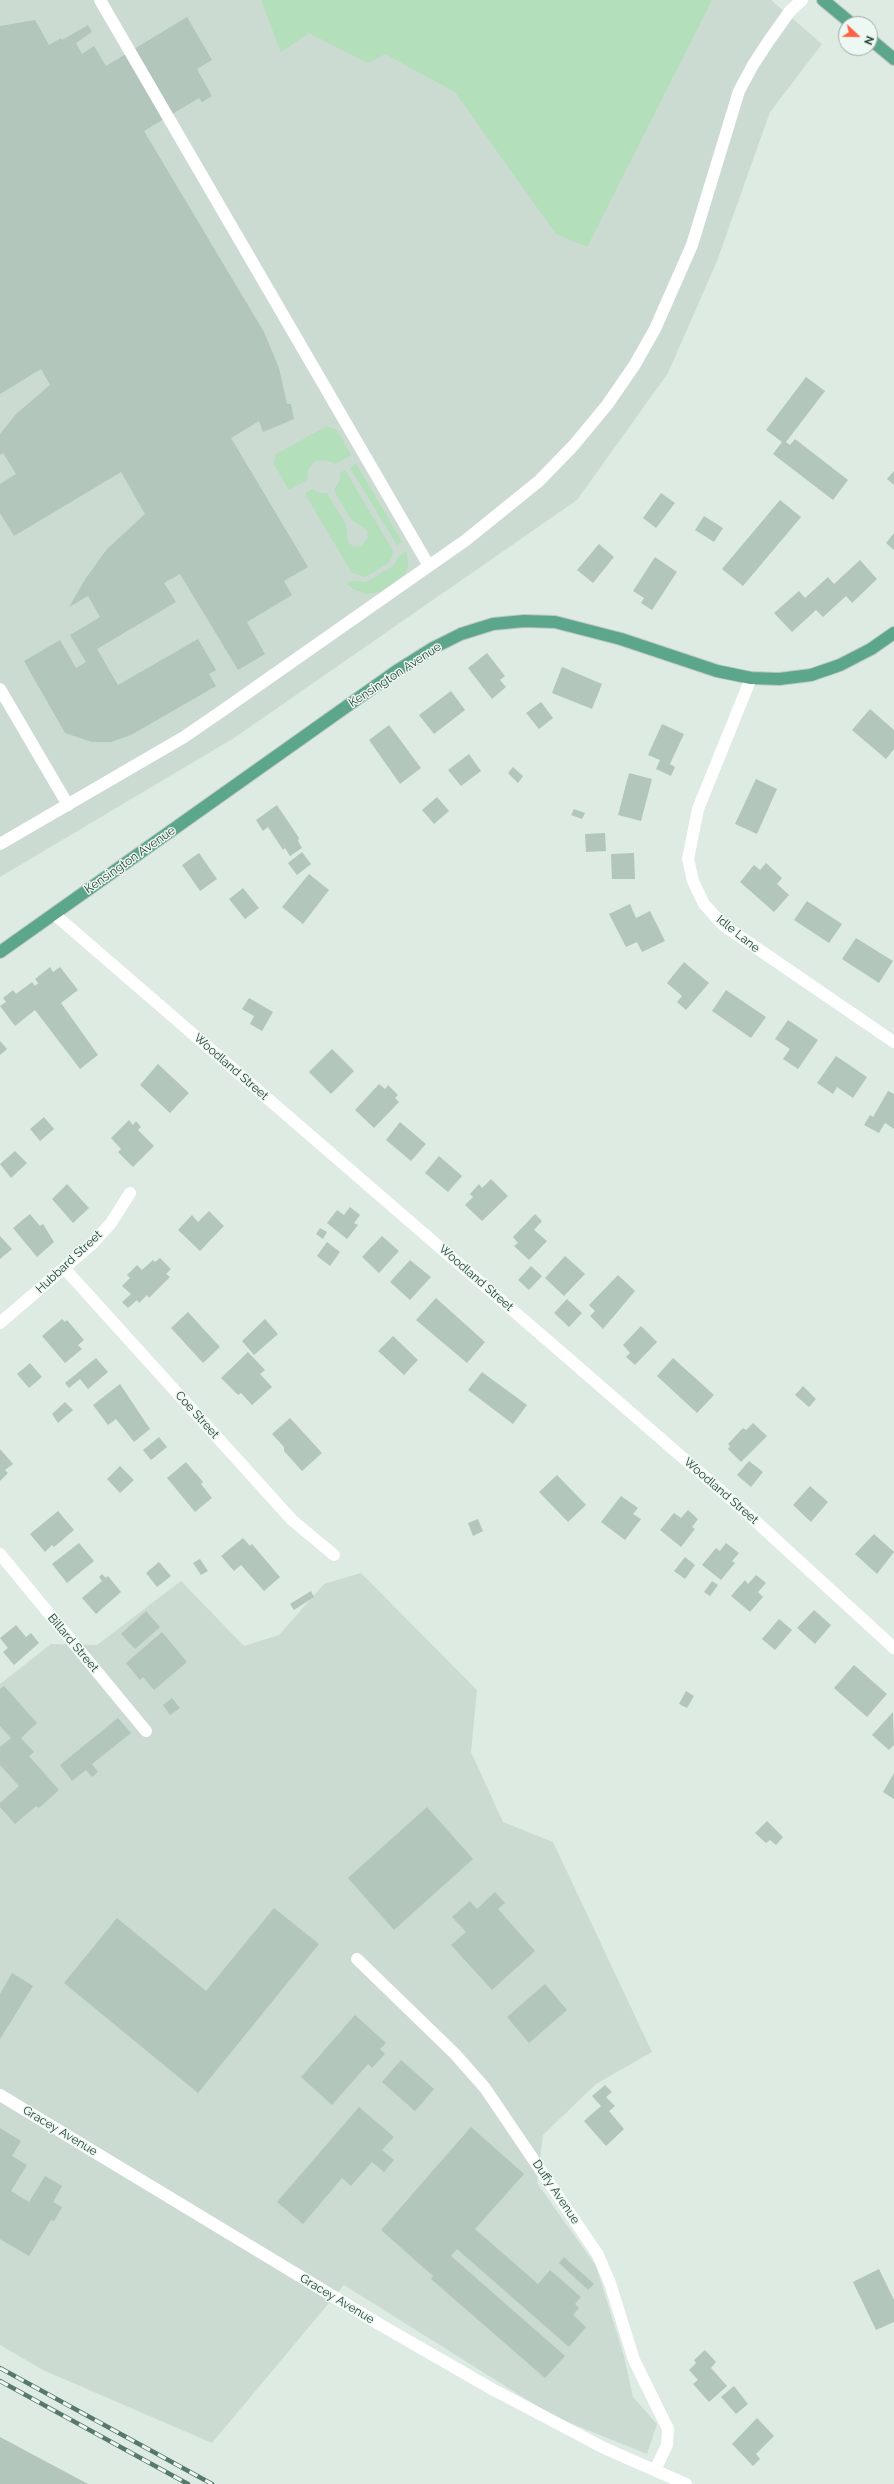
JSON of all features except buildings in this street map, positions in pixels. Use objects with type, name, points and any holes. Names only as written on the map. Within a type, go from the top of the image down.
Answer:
[{"type":"main road","points":[[823,0],[842,16]]},
{"type":"main road","points":[[878,46],[894,59]]},
{"type":"main road","name":"Kensington Avenue","points":[[0,952],[398,670],[432,648],[461,634],[493,624],[524,621],[555,622],[621,639],[717,672],[751,678],[779,679],[811,674],[846,662],[871,649],[894,633]]},
{"type":"street","points":[[100,0],[429,566]]},
{"type":"street","points":[[0,844],[68,805],[207,721],[429,566],[505,511],[539,481],[572,446],[607,405],[634,366],[674,289],[692,245],[739,91],[764,48],[790,11],[802,0]]},
{"type":"street","name":"Idle Lane","points":[[751,678],[698,809],[688,859],[693,881],[704,904],[723,925],[894,1042]]},
{"type":"street","points":[[0,689],[68,805]]},
{"type":"street","name":"Woodland Street","points":[[54,914],[750,1516],[894,1648]]},
{"type":"street","name":"Hubbard Street","points":[[0,1323],[65,1269],[111,1223],[130,1193]]},
{"type":"street","name":"Coe Street","points":[[65,1269],[292,1520],[334,1555]]},
{"type":"street","name":"Billard Street","points":[[0,1554],[146,1731]]},
{"type":"street","name":"Duffy Avenue","points":[[357,1959],[456,2054],[485,2088],[598,2255],[610,2283],[634,2360],[668,2429],[667,2445],[655,2470]]},
{"type":"street","name":"Gracey Avenue","points":[[0,2095],[392,2332],[555,2423],[686,2484]]},
{"type":"shaded area","points":[[0,0],[771,0],[822,44],[770,112],[717,261],[668,373],[577,500],[234,738],[0,877]]},
{"type":"shaded area","points":[[361,1573],[477,1690],[471,1752],[503,1822],[553,1842],[652,2052],[596,2084],[543,2135],[537,2183],[596,2266],[624,2356],[633,2397],[657,2424],[647,2454],[553,2416],[344,2285],[212,2443],[43,2370],[0,2345],[0,1684],[51,1644],[97,1645],[181,1581],[244,1646],[279,1635],[324,1584]]},
{"type":"green space","points":[[261,0],[712,0],[587,247],[556,234],[455,92],[385,54],[368,63],[309,33],[281,52]]},
{"type":"green space","points":[[327,426],[337,430],[351,455],[335,464],[326,460],[315,461],[308,470],[307,480],[289,490],[274,464],[276,454]]},
{"type":"green space","points":[[356,463],[402,542],[397,545],[350,468]]},
{"type":"green space","points":[[345,470],[393,551],[392,557],[387,564],[365,577],[352,573],[305,494],[312,489],[318,493],[327,493],[346,524],[348,543],[354,547],[361,546],[368,538],[367,530],[351,520],[334,490],[340,480],[340,473]]},
{"type":"green space","points":[[407,551],[408,567],[405,574],[380,592],[366,594],[353,589],[347,584],[351,581],[367,582],[393,566],[399,556]]},
{"type":"railway","points":[[0,2368],[212,2484]]},
{"type":"railway","points":[[0,2381],[188,2484]]}]
